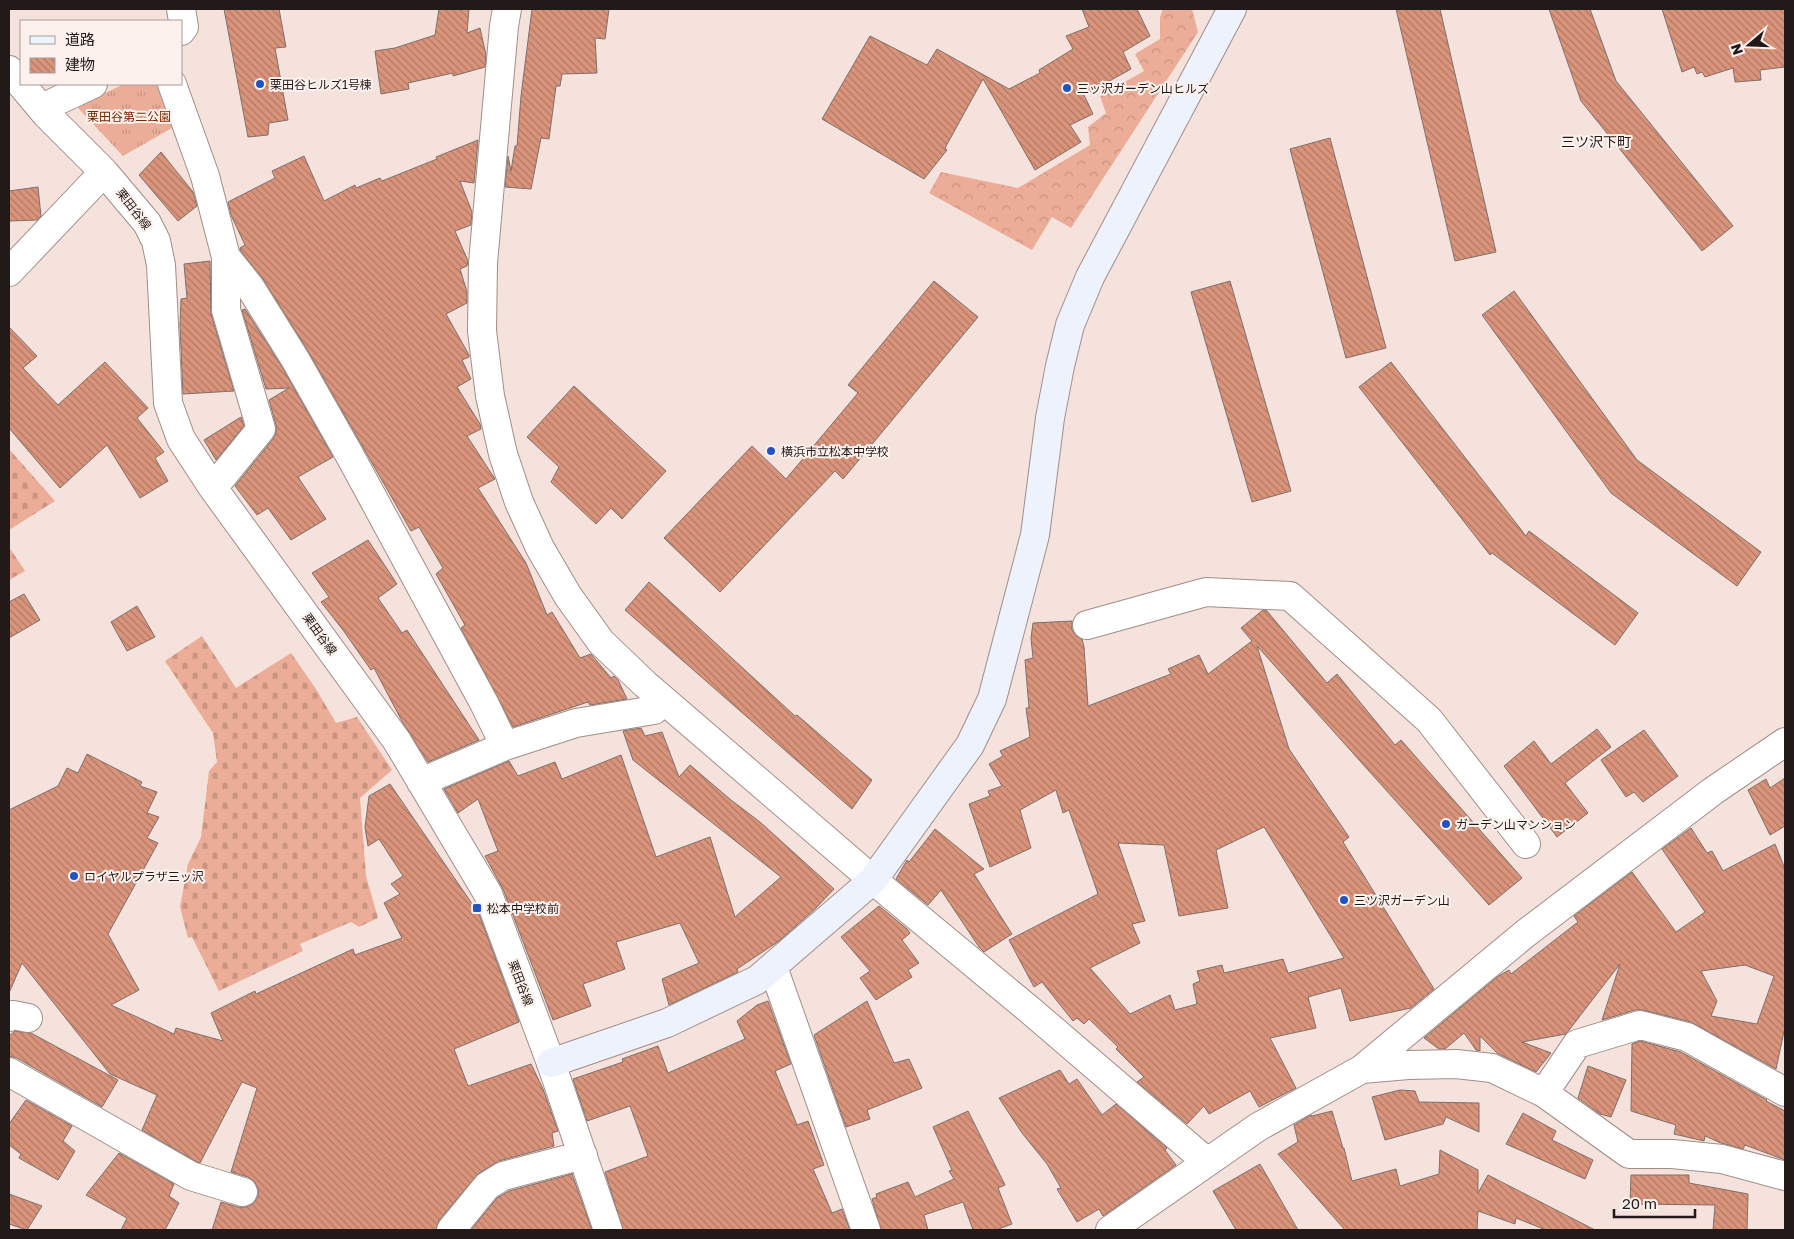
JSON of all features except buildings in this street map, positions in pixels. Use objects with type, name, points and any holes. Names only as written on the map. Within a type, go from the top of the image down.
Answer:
[{"type":"street","points":[[181,9],[184,27],[182,30]]},
{"type":"street","points":[[507,9],[483,263],[482,331],[490,396],[503,454],[519,502],[540,548],[568,596],[601,642],[645,684],[873,880],[1031,1011],[1207,1162]]},
{"type":"street","points":[[551,1063],[667,1023],[757,980],[873,880],[970,745],[992,699],[1034,535],[1050,418],[1070,325],[1090,277],[1232,9]]},
{"type":"street","name":"栗田谷線","points":[[9,70],[20,83]]},
{"type":"street","name":"栗田谷線","points":[[22,85],[104,172],[147,223],[156,241],[161,265],[168,403],[182,439],[213,488],[397,741],[488,894],[551,1063],[608,1230]]},
{"type":"street","points":[[42,108],[91,85]]},
{"type":"street","points":[[172,85],[205,176],[226,257],[226,310],[261,429],[213,488]]},
{"type":"street","points":[[9,272],[104,172]]},
{"type":"street","points":[[226,257],[250,287],[349,454],[480,694],[505,746]]},
{"type":"street","points":[[1087,625],[1206,592],[1290,596],[1429,720],[1526,844]]},
{"type":"street","points":[[421,782],[505,746],[576,723],[654,710]]},
{"type":"street","points":[[1110,1230],[1258,1126],[1362,1069],[1526,933],[1713,791],[1785,742]]},
{"type":"street","points":[[773,967],[866,1230]]},
{"type":"street","points":[[1544,1093],[1576,1044],[1640,1025],[1687,1037],[1785,1092]]},
{"type":"street","points":[[1362,1069],[1408,1065],[1456,1064],[1492,1068],[1544,1093],[1629,1154],[1672,1154],[1722,1159],[1785,1176]]},
{"type":"street","points":[[9,1072],[191,1176],[243,1192]]},
{"type":"street","points":[[451,1230],[487,1186],[503,1176],[583,1155]]},
{"type":"green space","points":[[1163,9],[1192,9],[1198,32],[1071,228],[1052,217],[1032,250],[929,193],[941,172],[1018,188],[1090,145],[1088,127],[1106,113],[1100,96],[1144,71],[1135,54],[1160,39],[1160,17]]},
{"type":"green space","name":"栗田谷第二公園","points":[[122,85],[158,85],[172,128],[123,156],[78,108],[84,103]]},
{"type":"green space","points":[[9,449],[55,501],[9,530]]},
{"type":"green space","points":[[9,547],[25,571],[9,580]]},
{"type":"green space","points":[[202,636],[236,688],[291,653],[316,689],[336,723],[357,717],[392,770],[360,798],[366,876],[378,918],[359,927],[351,922],[300,944],[303,951],[219,991],[192,937],[188,938],[180,907],[188,864],[201,837],[209,771],[217,762],[213,733],[165,661]]},
{"type":"place","name":"栗田谷ヒルズ1号棟","points":[[260,84]]},
{"type":"place","name":"三ッ沢ガーデン山ヒルズ","points":[[1067,88]]},
{"type":"place","name":"横浜市立松本中学校","points":[[771,451]]},
{"type":"place","name":"ガーデン山マンション","points":[[1446,824]]},
{"type":"place","name":"ロイヤルプラザ三ッ沢","points":[[74,876]]},
{"type":"place","name":"三ツ沢ガーデン山","points":[[1344,900]]},
{"type":"place","name":"松本中学校前","points":[[477,908]]},
{"type":"district","name":"三ツ沢下町","points":[[1596,141]]}]
